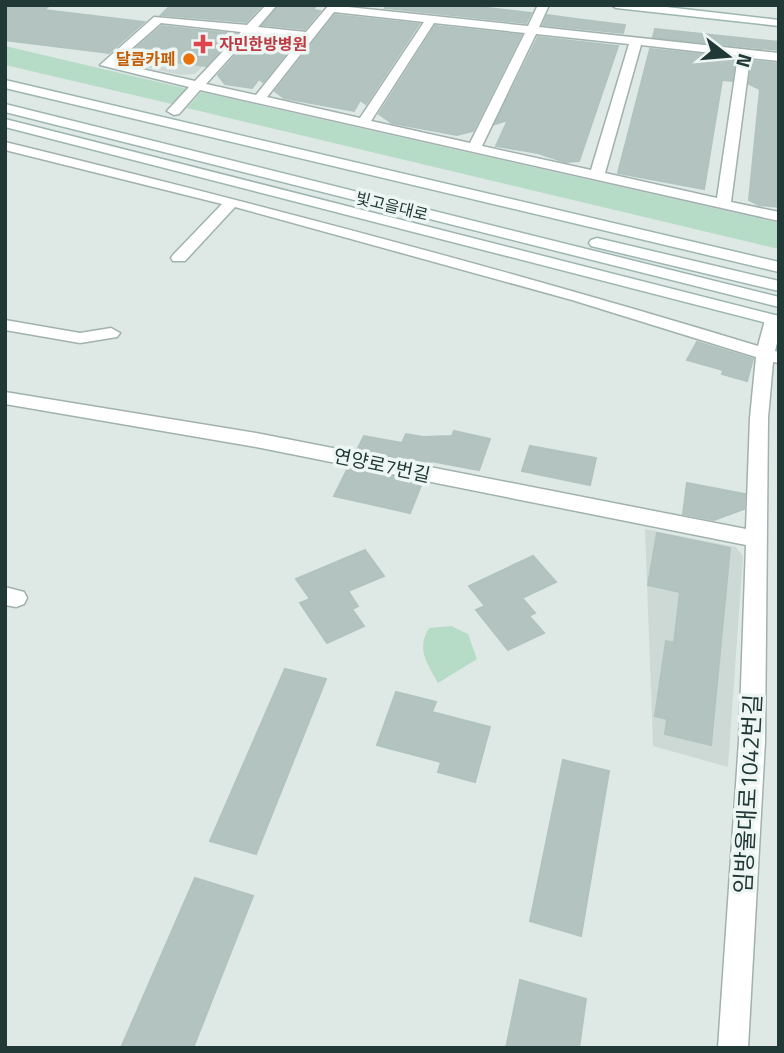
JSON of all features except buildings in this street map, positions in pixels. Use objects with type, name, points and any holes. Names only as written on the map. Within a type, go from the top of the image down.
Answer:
[{"type":"street","points":[[174,111],[272,5]]},
{"type":"street","points":[[475,148],[544,5]]},
{"type":"street","points":[[616,5],[779,23]]},
{"type":"street","points":[[258,99],[332,6],[779,57]]},
{"type":"street","points":[[309,36],[158,19],[106,65],[779,217]]},
{"type":"street","points":[[364,122],[431,19]]},
{"type":"street","points":[[597,176],[636,41]]},
{"type":"street","points":[[723,205],[745,53]]},
{"type":"street","points":[[5,84],[779,267]]},
{"type":"street","name":"빛고을대로","points":[[5,96],[779,286]]},
{"type":"street","name":"빛고을대로","points":[[5,108],[777,314]]},
{"type":"street","points":[[5,123],[777,314]]},
{"type":"street","points":[[5,146],[232,202],[578,296],[772,356]]},
{"type":"street","points":[[179,258],[232,202]]},
{"type":"street","name":"임방울대로1042번길","points":[[733,1048],[752,741],[759,418],[772,356],[777,314]]},
{"type":"street","points":[[5,325],[80,338],[111,333]]},
{"type":"street","name":"연양로7번길","points":[[5,398],[256,440],[757,539]]},
{"type":"shaded area","points":[[162,26],[232,36],[195,74],[180,75],[131,64],[126,59]]},
{"type":"shaded area","points":[[645,529],[736,547],[743,556],[728,767],[653,746]]},
{"type":"green space","points":[[5,46],[188,89],[172,104],[5,65]]},
{"type":"green space","points":[[201,92],[779,223],[779,249],[187,108]]},
{"type":"green space","points":[[451,626],[468,634],[477,659],[438,683],[424,656],[423,643],[429,628]]},
{"type":"place","name":"자민한방병원","points":[[203,44]]},
{"type":"place","name":"달콤카페","points":[[189,59]]}]
